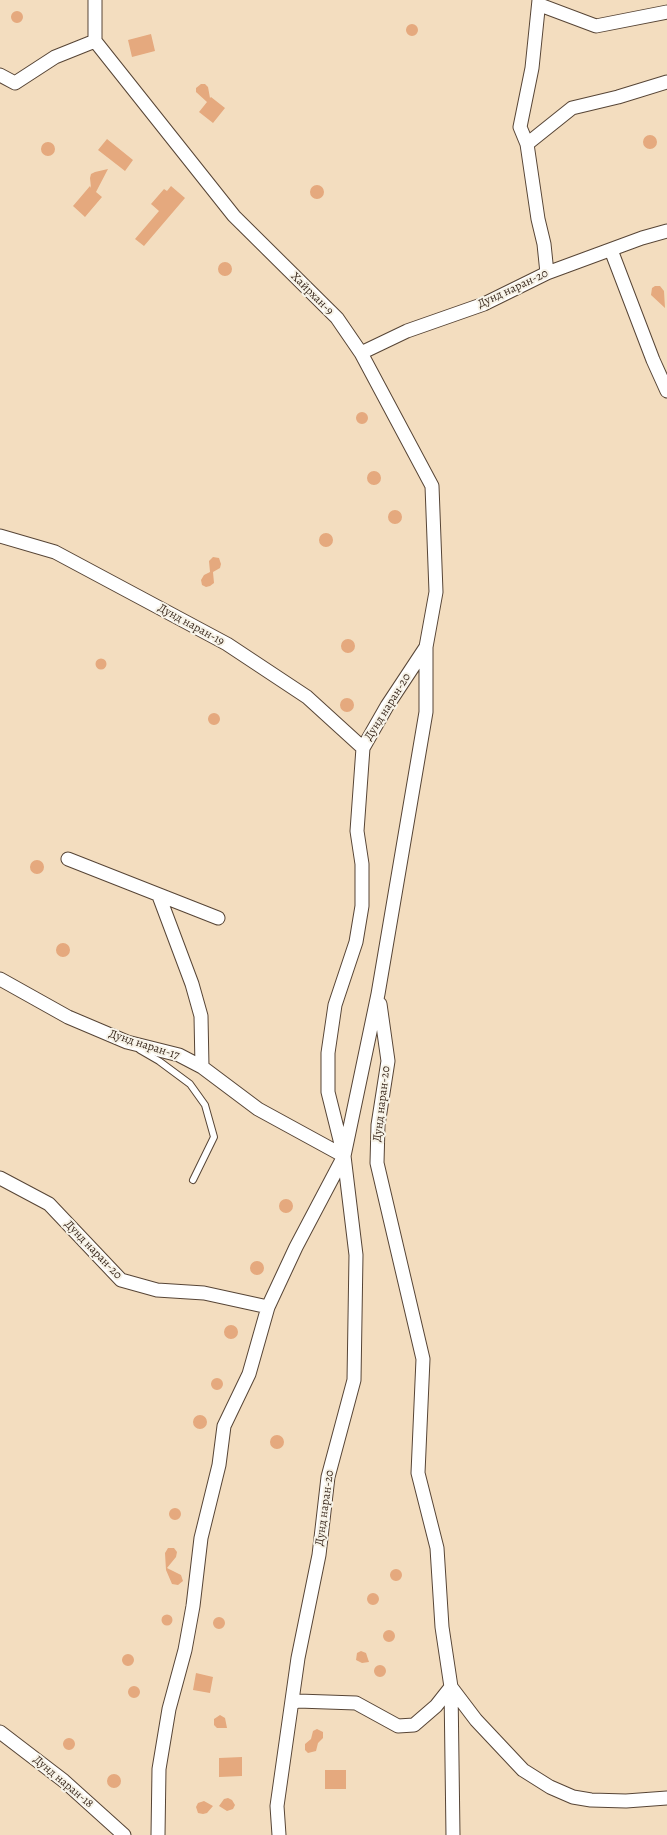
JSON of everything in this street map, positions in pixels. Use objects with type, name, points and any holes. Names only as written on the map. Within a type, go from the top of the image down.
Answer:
[{"type":"street","points":[[0,75],[15,83],[55,57],[95,41],[95,0]]},
{"type":"street","points":[[547,273],[544,244],[538,220],[527,144],[520,127],[532,68],[540,2],[596,26],[667,12]]},
{"type":"street","name":"Хайрхан-9","points":[[95,41],[234,216],[337,318],[361,352],[432,486],[436,592]]},
{"type":"street","points":[[527,144],[572,108],[618,97],[667,82]]},
{"type":"street","name":"Дунд наран-20","points":[[361,352],[407,331],[484,304],[547,273],[667,231]]},
{"type":"street","points":[[611,250],[652,360],[667,390]]},
{"type":"street","name":"Дунд наран-19","points":[[0,536],[55,552],[227,644],[307,697],[363,748]]},
{"type":"street","name":"Дунд наран-20","points":[[279,1835],[277,1806],[298,1658],[319,1555],[328,1477],[354,1380],[356,1255],[344,1156],[328,1092],[328,1053],[335,1005],[356,942],[362,906],[362,864],[357,831],[363,748],[387,706],[426,647],[436,592]]},
{"type":"street","points":[[158,1835],[160,1762],[169,1709],[185,1650],[193,1606],[201,1538],[219,1464],[224,1426],[249,1374],[268,1307],[296,1247],[344,1156],[378,994],[426,712],[426,647]]},
{"type":"street","points":[[68,859],[218,918]]},
{"type":"street","points":[[159,896],[192,984],[201,1016],[202,1068]]},
{"type":"street","name":"Дунд наран-17","points":[[0,979],[68,1017],[127,1042],[179,1055],[202,1068],[258,1109],[344,1156]]},
{"type":"street","name":"Дунд наран-20","points":[[378,994],[388,1061],[378,1125],[377,1163],[423,1359],[418,1473],[437,1548],[441,1591],[442,1627],[451,1687],[453,1835]]},
{"type":"street","name":"Дунд наран-20","points":[[0,1178],[49,1204],[120,1280],[158,1290],[204,1293],[268,1307]]},
{"type":"street","points":[[292,1703],[298,1701],[356,1703],[398,1726],[414,1725],[436,1706],[451,1687],[476,1720],[523,1770],[550,1787],[573,1797],[591,1800],[667,1798]]},
{"type":"street","name":"Дунд наран-18","points":[[0,1732],[64,1781],[124,1835]]},
{"type":"lane","points":[[127,1042],[158,1061],[190,1084],[205,1105],[214,1137],[193,1180]]},
{"type":"building","points":[[19,11],[22,12],[22,22],[15,23],[12,22],[11,15],[12,12]]},
{"type":"building","points":[[412,24],[416,26],[418,30],[416,34],[412,36],[408,34],[406,30],[408,26]]},
{"type":"building","points":[[151,34],[155,51],[132,57],[128,40]]},
{"type":"building","points":[[201,84],[205,84],[208,87],[210,98],[211,97],[225,108],[213,123],[199,112],[207,102],[196,92],[196,88]]},
{"type":"building","points":[[650,135],[655,137],[657,142],[655,147],[650,149],[645,147],[643,142],[645,137]]},
{"type":"building","points":[[107,139],[133,160],[125,171],[98,150]]},
{"type":"building","points":[[48,142],[53,144],[55,149],[53,154],[48,156],[43,154],[41,149],[43,144]]},
{"type":"building","points":[[108,169],[96,192],[102,197],[85,217],[73,206],[90,186],[91,188],[91,174]]},
{"type":"building","points":[[317,185],[322,187],[324,192],[322,197],[317,199],[312,197],[310,192],[312,187]]},
{"type":"building","points":[[171,186],[185,198],[144,246],[135,239],[159,211],[151,204],[164,189],[167,191]]},
{"type":"building","points":[[225,262],[230,264],[232,269],[230,274],[225,276],[220,274],[218,269],[220,264]]},
{"type":"building","points":[[655,286],[660,286],[664,291],[665,308],[651,295],[652,288]]},
{"type":"building","points":[[364,412],[367,413],[367,423],[360,424],[357,423],[356,416],[357,413]]},
{"type":"building","points":[[374,471],[379,473],[381,478],[379,483],[374,485],[369,483],[367,478],[369,473]]},
{"type":"building","points":[[395,510],[400,512],[402,517],[400,522],[395,524],[390,522],[388,517],[390,512]]},
{"type":"building","points":[[326,533],[331,535],[333,540],[331,545],[326,547],[321,545],[319,540],[321,535]]},
{"type":"building","points":[[213,557],[219,558],[221,564],[220,568],[213,572],[214,583],[206,587],[202,585],[201,580],[204,575],[210,572],[209,561]]},
{"type":"building","points":[[348,639],[353,641],[355,646],[353,651],[348,653],[343,651],[341,646],[343,641]]},
{"type":"building","points":[[101,658],[105,660],[107,664],[105,668],[101,670],[97,668],[95,664],[97,660]]},
{"type":"building","points":[[347,698],[352,700],[354,705],[352,710],[347,712],[342,710],[340,705],[342,700]]},
{"type":"building","points":[[212,713],[216,713],[220,719],[216,725],[212,725],[208,721],[208,717]]},
{"type":"building","points":[[37,860],[42,862],[44,867],[42,872],[37,874],[32,872],[30,867],[32,862]]},
{"type":"building","points":[[63,943],[68,945],[70,950],[68,955],[63,957],[58,955],[56,950],[58,945]]},
{"type":"building","points":[[283,1199],[289,1199],[293,1203],[293,1209],[289,1213],[283,1213],[279,1209],[279,1203]]},
{"type":"building","points":[[257,1261],[262,1263],[264,1268],[262,1273],[257,1275],[252,1273],[250,1268],[252,1263]]},
{"type":"building","points":[[231,1325],[236,1327],[238,1332],[236,1337],[231,1339],[226,1337],[224,1332],[226,1327]]},
{"type":"building","points":[[215,1378],[219,1378],[223,1384],[219,1390],[215,1390],[211,1386],[211,1382]]},
{"type":"building","points":[[200,1415],[205,1417],[207,1422],[205,1427],[200,1429],[195,1427],[193,1422],[195,1417]]},
{"type":"building","points":[[277,1435],[282,1437],[284,1442],[282,1447],[277,1449],[272,1447],[270,1442],[272,1437]]},
{"type":"building","points":[[173,1508],[177,1508],[181,1514],[177,1520],[173,1520],[169,1516],[169,1512]]},
{"type":"building","points":[[168,1548],[174,1548],[177,1552],[176,1557],[167,1568],[181,1575],[183,1581],[178,1585],[172,1584],[166,1570],[165,1553]]},
{"type":"building","points":[[394,1569],[398,1569],[402,1575],[398,1581],[394,1581],[390,1577],[390,1573]]},
{"type":"building","points":[[373,1593],[377,1595],[379,1599],[377,1603],[373,1605],[369,1603],[367,1599],[369,1595]]},
{"type":"building","points":[[167,1614],[171,1616],[173,1620],[171,1624],[167,1626],[163,1624],[161,1620],[163,1616]]},
{"type":"building","points":[[217,1617],[221,1617],[225,1623],[221,1629],[217,1629],[213,1625],[213,1621]]},
{"type":"building","points":[[389,1630],[393,1632],[395,1636],[393,1640],[389,1642],[385,1640],[383,1636],[385,1632]]},
{"type":"building","points":[[361,1651],[366,1653],[369,1662],[362,1663],[356,1660],[357,1653]]},
{"type":"building","points":[[126,1654],[130,1654],[134,1660],[130,1666],[126,1666],[122,1662],[122,1658]]},
{"type":"building","points":[[378,1665],[382,1665],[386,1671],[382,1677],[378,1677],[374,1673],[374,1669]]},
{"type":"building","points":[[196,1673],[213,1677],[210,1693],[193,1690]]},
{"type":"building","points":[[134,1686],[138,1688],[140,1692],[138,1696],[134,1698],[130,1696],[128,1692],[130,1688]]},
{"type":"building","points":[[220,1715],[225,1718],[227,1728],[217,1728],[214,1725],[214,1719]]},
{"type":"building","points":[[317,1729],[323,1732],[323,1738],[318,1743],[316,1751],[308,1753],[305,1750],[305,1744],[311,1739],[313,1731]]},
{"type":"building","points":[[67,1738],[71,1738],[75,1744],[71,1750],[67,1750],[63,1746],[63,1742]]},
{"type":"building","points":[[242,1757],[242,1776],[219,1777],[219,1758]]},
{"type":"building","points":[[325,1770],[346,1770],[346,1789],[325,1789]]},
{"type":"building","points":[[114,1774],[119,1776],[121,1781],[119,1786],[114,1788],[109,1786],[107,1781],[109,1776]]},
{"type":"building","points":[[228,1798],[232,1800],[235,1805],[233,1809],[227,1811],[219,1806],[224,1799]]},
{"type":"building","points":[[204,1801],[213,1806],[207,1813],[198,1813],[196,1807],[198,1803]]}]
